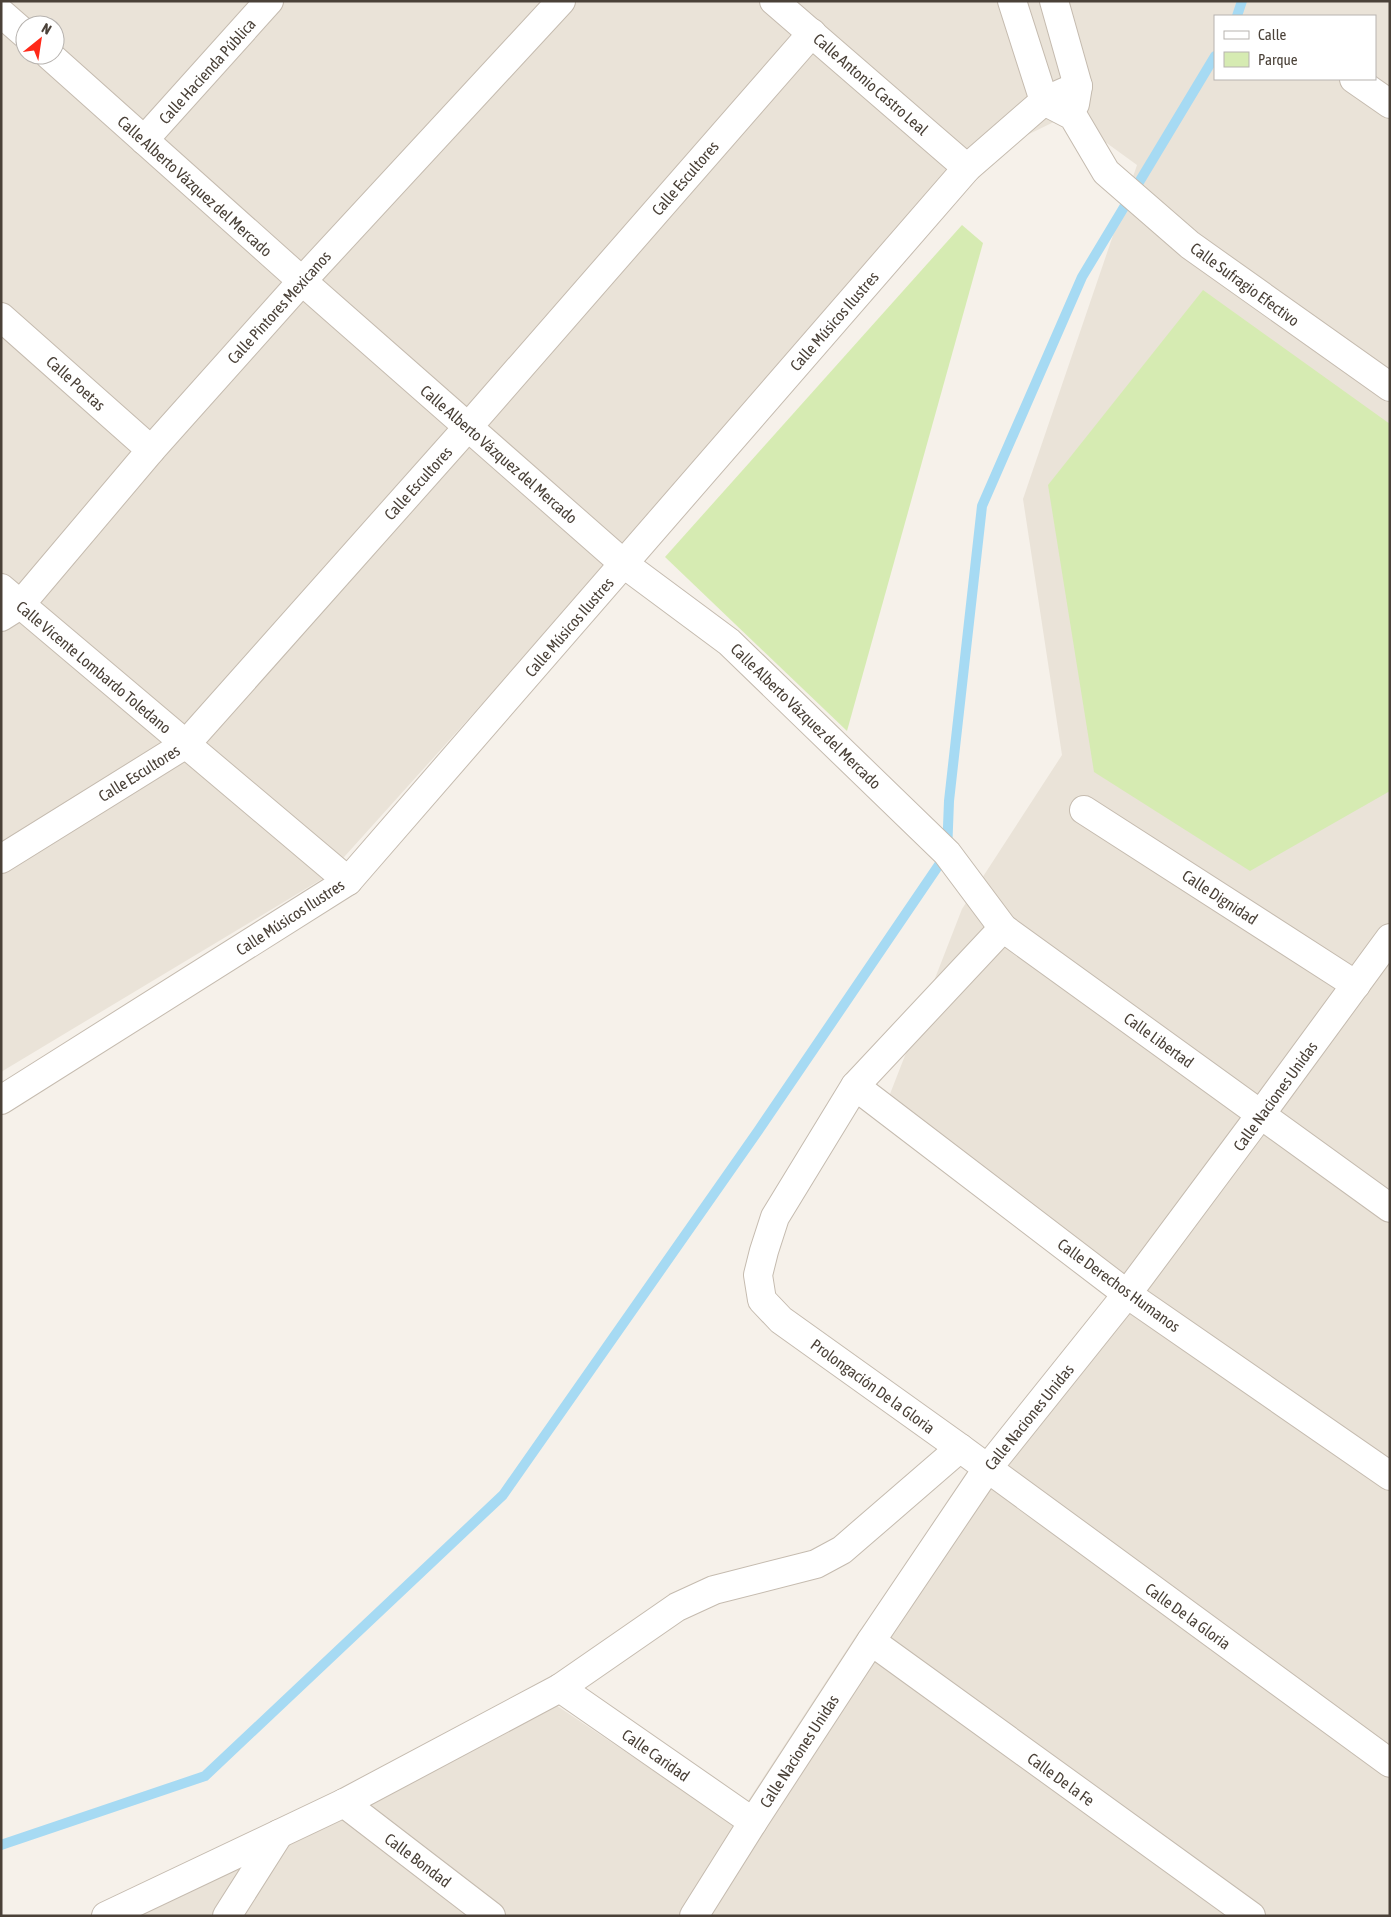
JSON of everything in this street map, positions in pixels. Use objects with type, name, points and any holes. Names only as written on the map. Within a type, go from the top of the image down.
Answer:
[{"type":"street","name":"Calle Hacienda Pública","points":[[144,140],[270,1]]},
{"type":"street","name":"Calle Pintores Mexicanos","points":[[7,603],[151,450],[302,281],[561,1]]},
{"type":"street","name":"Calle Antonio Castro Leal","points":[[774,1],[967,168]]},
{"type":"street","points":[[1012,1],[1044,102],[1073,116],[1078,86],[1054,1]]},
{"type":"street","points":[[1,13],[15,25]]},
{"type":"street","name":"Calle Escultores","points":[[1,859],[186,744],[468,427],[812,33]]},
{"type":"street","name":"Calle Alberto Vázquez del Mercado","points":[[59,65],[624,564],[729,642],[947,853]]},
{"type":"street","points":[[1355,80],[1390,104]]},
{"type":"street","name":"Calle Músicos Ilustres","points":[[1,1100],[348,881],[967,168],[1044,102],[1078,86]]},
{"type":"street","name":"Calle Sufragio Efectivo","points":[[1073,116],[1106,172],[1190,245],[1390,387]]},
{"type":"street","name":"Calle Poetas","points":[[1,316],[151,450]]},
{"type":"street","name":"Calle Vicente Lombardo Toledano","points":[[7,603],[186,744],[348,881]]},
{"type":"street","name":"Calle Dignidad","points":[[1084,810],[1356,984]]},
{"type":"street","name":"Calle Libertad","points":[[947,853],[1003,928],[1390,1208]]},
{"type":"street","points":[[855,1086],[1003,928]]},
{"type":"street","name":"Calle Naciones Unidas","points":[[694,1916],[752,1822],[987,1469],[1127,1294],[1390,938]]},
{"type":"street","name":"Calle Derechos Humanos","points":[[855,1086],[1127,1294],[1390,1476]]},
{"type":"street","name":"Prolongación De la Gloria","points":[[855,1086],[776,1217],[758,1275],[762,1300],[781,1320],[987,1469]]},
{"type":"street","points":[[106,1916],[344,1803],[560,1688],[685,1604],[714,1590],[816,1564],[842,1550],[960,1448]]},
{"type":"street","name":"Calle De la Gloria","points":[[987,1469],[1390,1763]]},
{"type":"street","name":"Calle De la Fe","points":[[871,1641],[1251,1916]]},
{"type":"street","name":"Calle Caridad","points":[[560,1688],[752,1822]]},
{"type":"street","name":"Calle Bondad","points":[[344,1803],[489,1915]]},
{"type":"street","points":[[227,1916],[279,1834]]},
{"type":"shaded area","points":[[1,1],[1390,1],[1390,1916],[95,1916],[541,1695],[733,1824],[857,1634],[1117,1287],[883,1112],[962,909],[1062,755],[1023,499],[1137,165],[1068,115],[968,164],[327,876],[1,1072]]},
{"type":"green space","points":[[962,225],[983,243],[847,731],[665,557]]},
{"type":"green space","points":[[1203,290],[1390,424],[1390,791],[1250,871],[1094,772],[1048,485]]},
{"type":"waterway","points":[[1237,15],[1242,1]]},
{"type":"waterway","points":[[1,1845],[205,1776],[503,1495],[758,1131],[947,853],[949,801],[982,506],[1082,277],[1214,58]]}]
